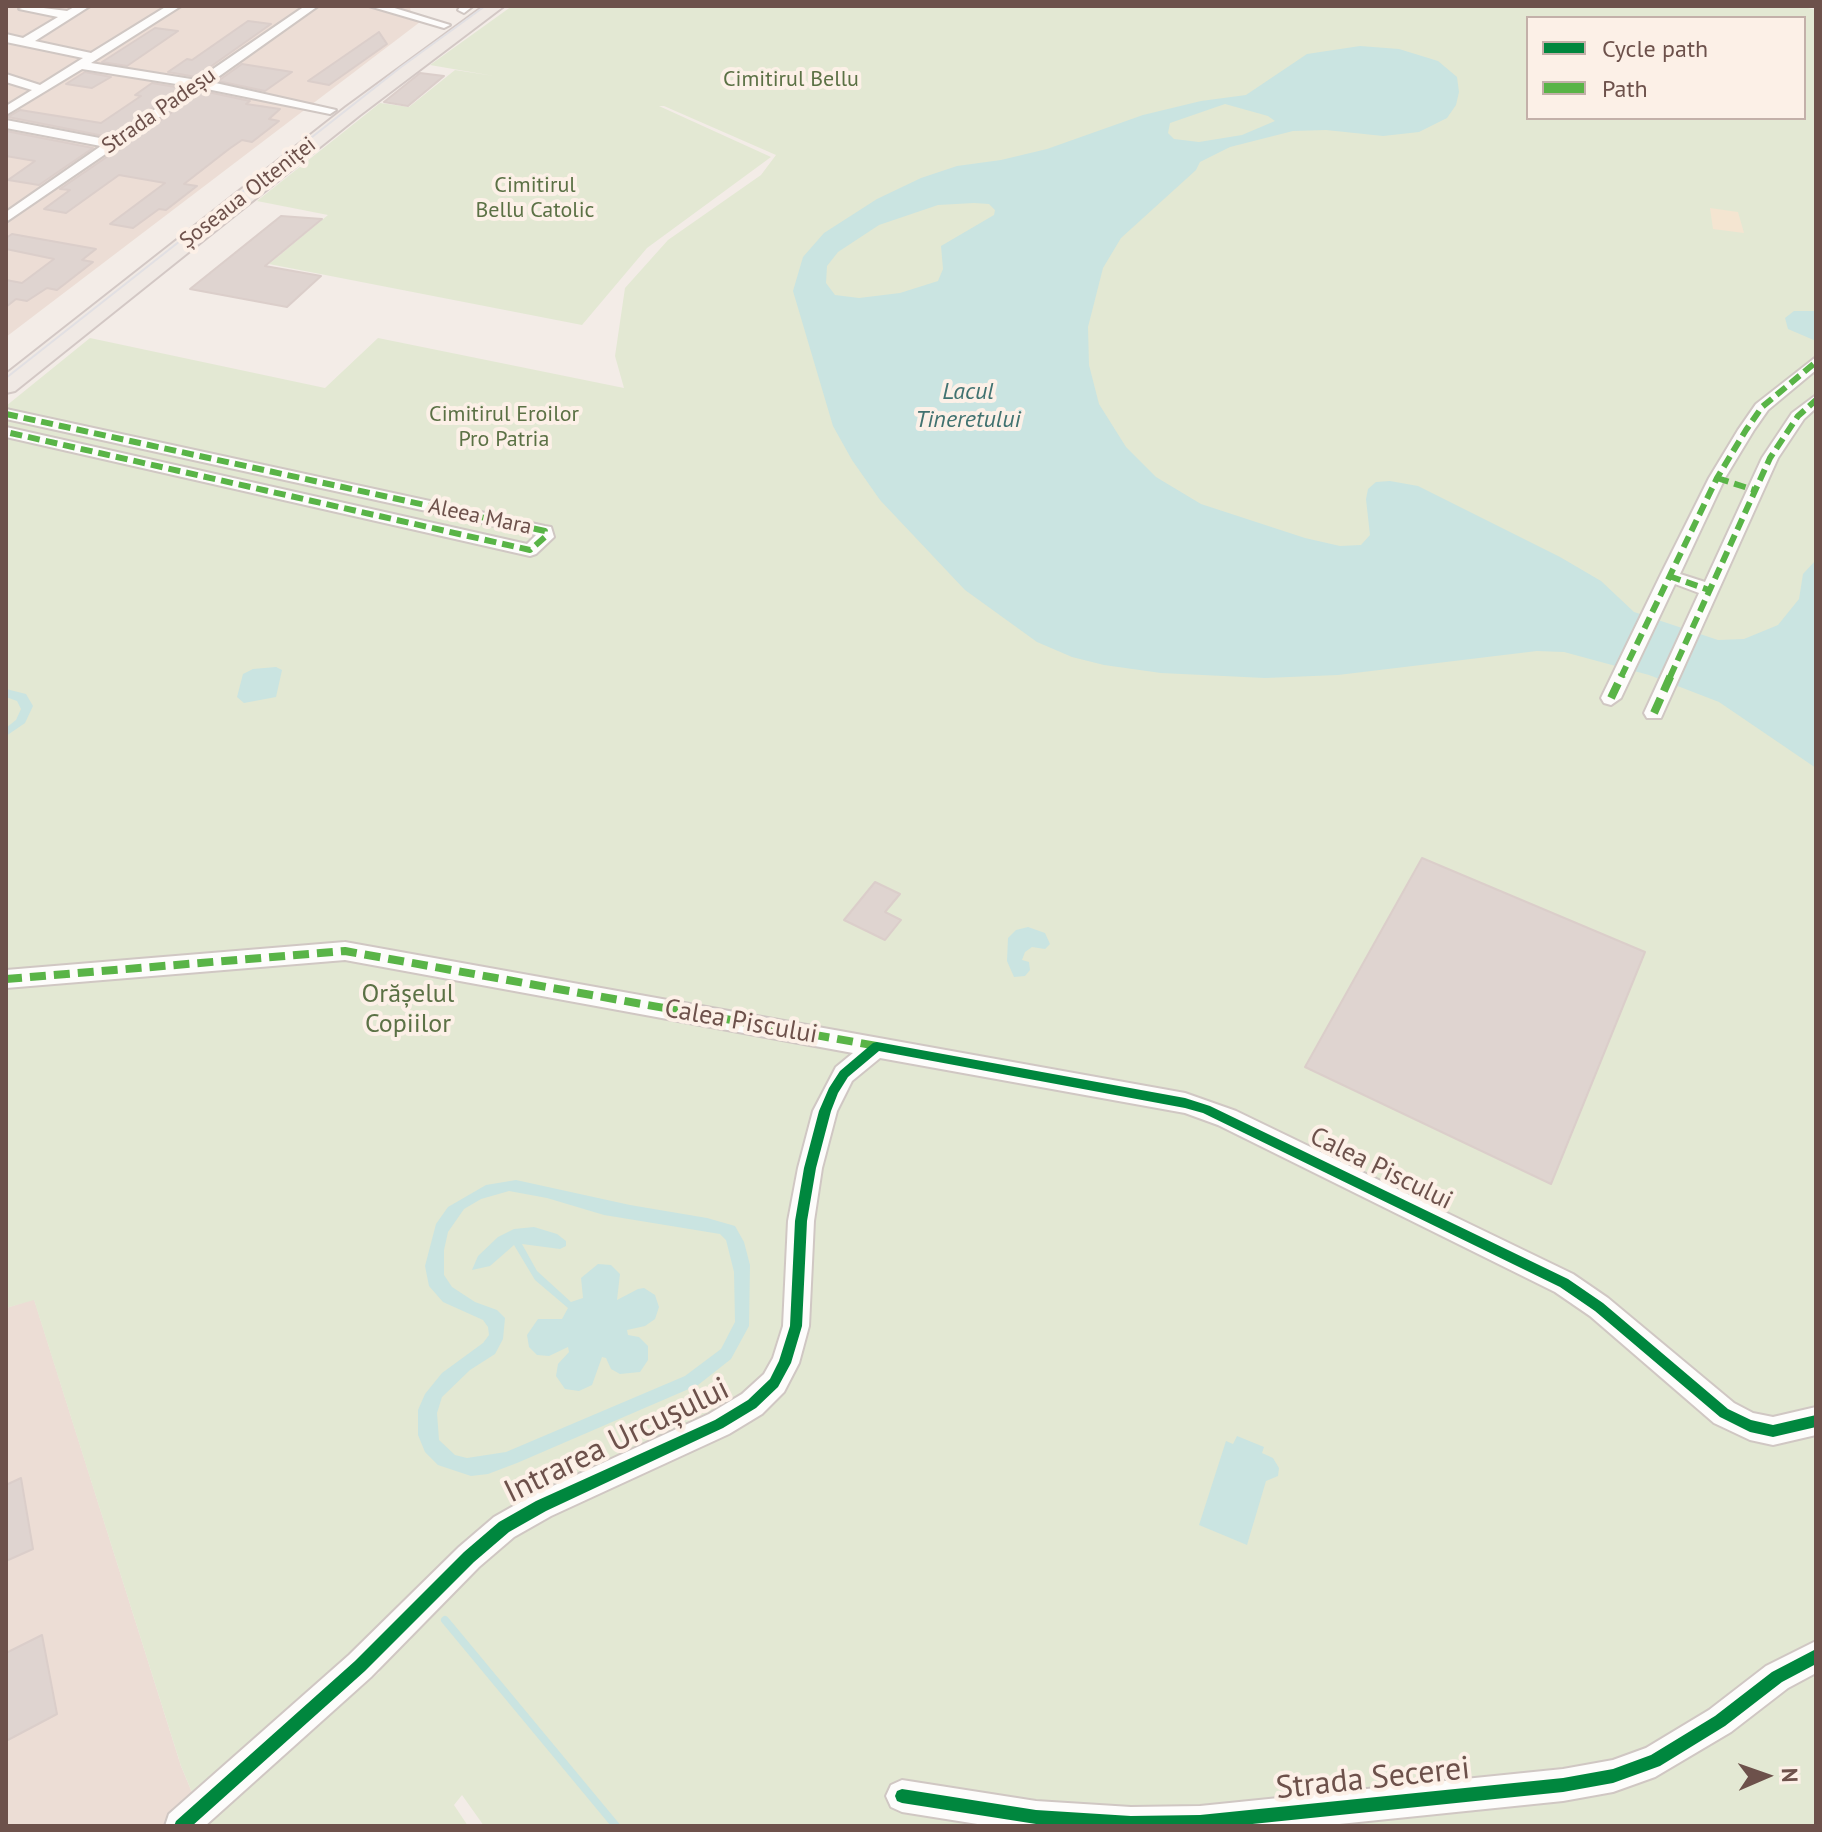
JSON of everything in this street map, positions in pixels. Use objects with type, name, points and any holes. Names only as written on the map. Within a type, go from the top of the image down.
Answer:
[{"type":"main road","name":"Șoseaua Olteniței","points":[[6,386],[353,111],[495,6]]},
{"type":"main road","name":"Șoseaua Olteniței","points":[[6,362],[467,7]]},
{"type":"street","points":[[27,6],[25,9],[70,15]]},
{"type":"street","points":[[27,41],[84,6]]},
{"type":"street","points":[[6,111],[175,6]]},
{"type":"street","name":"Strada Padeșu","points":[[6,218],[312,6]]},
{"type":"street","points":[[375,6],[444,25]]},
{"type":"street","points":[[6,38],[93,57]]},
{"type":"street","points":[[79,65],[199,84],[330,110]]},
{"type":"street","points":[[6,78],[42,89]]},
{"type":"street","points":[[6,124],[111,144]]},
{"type":"street","points":[[6,200],[26,204]]},
{"type":"street","points":[[1611,698],[1717,478],[1762,407],[1816,362]]},
{"type":"street","points":[[1654,713],[1754,490],[1782,437],[1816,400]]},
{"type":"street","name":"Aleea Mara","points":[[6,414],[545,531],[545,537],[530,550],[6,432]]},
{"type":"street","points":[[1717,478],[1754,490]]},
{"type":"street","points":[[1667,581],[1707,594]]},
{"type":"street","name":"Calea Piscului","points":[[6,979],[345,951],[1128,1092],[1206,1109],[1564,1283],[1599,1307],[1724,1413],[1750,1426],[1773,1431],[1816,1421]]},
{"type":"street","name":"Intrarea Urcușului","points":[[181,1826],[349,1676],[504,1527],[541,1506],[719,1424],[752,1404],[774,1383],[785,1363],[794,1334],[801,1221],[810,1168],[825,1111],[844,1074],[877,1046]]},
{"type":"street","name":"Strada Secerei","points":[[902,1796],[1036,1817],[1131,1823],[1200,1822],[1563,1785],[1613,1776],[1655,1761],[1720,1721],[1777,1677],[1816,1656]]},
{"type":"shaded area","points":[[6,6],[410,6],[411,19],[420,22],[6,337]]},
{"type":"shaded area","points":[[34,1299],[181,1766],[201,1814],[186,1826],[6,1826],[6,1308]]},
{"type":"green space","points":[[512,6],[1800,6],[1816,10],[1816,1826],[484,1826],[462,1795],[454,1805],[468,1826],[199,1826],[380,1672],[373,1663],[201,1814],[181,1766],[34,1300],[6,1308],[6,406],[90,338],[325,388],[378,338],[624,388],[615,356],[625,288],[668,240],[761,175],[776,155],[664,106],[659,106],[771,157],[647,248],[582,325],[269,264],[328,215],[257,201],[380,103],[409,107],[455,70],[494,76],[430,65]]},
{"type":"sand","points":[[1710,208],[1738,212],[1744,233],[1713,229]]},
{"type":"water","name":"Lacul Tineretului","points":[[1360,46],[1399,49],[1438,61],[1457,77],[1459,92],[1456,105],[1447,118],[1419,132],[1383,136],[1326,130],[1293,131],[1230,147],[1200,162],[1196,170],[1121,238],[1103,268],[1088,327],[1089,365],[1099,404],[1126,447],[1156,477],[1201,504],[1305,538],[1340,546],[1361,545],[1370,535],[1366,499],[1368,489],[1376,482],[1418,486],[1560,557],[1601,581],[1634,612],[1718,640],[1744,639],[1778,625],[1799,599],[1803,574],[1816,560],[1816,768],[1719,702],[1649,675],[1564,652],[1537,651],[1338,675],[1265,678],[1161,673],[1072,657],[1037,642],[965,590],[880,500],[833,426],[793,291],[803,257],[824,233],[877,199],[921,178],[957,166],[1047,149],[1143,115],[1201,101],[1246,95],[1307,54]],"holes":[[[1225,104],[1268,116],[1275,121],[1242,135],[1199,142],[1174,139],[1168,133],[1170,123]],[[989,204],[995,210],[994,215],[941,246],[943,269],[938,281],[900,293],[859,298],[835,295],[826,283],[827,266],[838,252],[879,225],[938,205]]]},
{"type":"water","points":[[1794,311],[1816,311],[1816,341],[1788,329],[1785,318]]},
{"type":"water","points":[[276,667],[282,670],[276,697],[244,703],[237,697],[243,674],[253,669]]},
{"type":"water","points":[[6,689],[26,694],[33,706],[25,723],[6,736],[6,728],[16,720],[21,709],[17,701],[6,697]]},
{"type":"water","points":[[1028,927],[1045,933],[1050,944],[1045,949],[1032,947],[1025,952],[1022,960],[1029,962],[1030,970],[1025,976],[1014,977],[1007,961],[1008,938],[1016,930]]},
{"type":"water","points":[[516,1180],[735,1226],[744,1242],[750,1265],[749,1326],[731,1359],[698,1385],[488,1474],[471,1476],[438,1465],[425,1452],[418,1435],[418,1410],[425,1394],[442,1373],[483,1343],[489,1335],[483,1320],[443,1302],[429,1286],[425,1266],[436,1224],[448,1207],[486,1185]],"holes":[[[509,1191],[547,1198],[604,1215],[720,1234],[726,1240],[734,1272],[735,1322],[721,1349],[685,1376],[506,1452],[467,1458],[455,1455],[439,1440],[437,1413],[442,1397],[470,1370],[495,1354],[503,1339],[505,1318],[497,1310],[475,1302],[452,1287],[444,1275],[448,1232],[464,1209],[481,1199]]]},
{"type":"water","points":[[534,1227],[557,1234],[566,1241],[566,1246],[560,1249],[522,1244],[537,1271],[571,1302],[583,1298],[581,1278],[598,1264],[611,1265],[620,1274],[617,1300],[644,1288],[655,1295],[659,1307],[655,1319],[645,1326],[627,1330],[628,1335],[639,1337],[648,1346],[648,1360],[640,1372],[620,1374],[611,1369],[606,1358],[602,1357],[592,1385],[579,1391],[565,1389],[556,1376],[558,1364],[569,1352],[568,1347],[549,1356],[537,1355],[529,1347],[527,1335],[538,1319],[562,1319],[568,1308],[535,1280],[514,1245],[490,1266],[472,1270],[478,1256],[498,1237],[514,1229]]},
{"type":"water","points":[[1237,1436],[1264,1447],[1262,1453],[1273,1458],[1279,1468],[1278,1476],[1266,1481],[1247,1545],[1199,1525],[1226,1441],[1233,1444]]},
{"type":"building","points":[[248,21],[271,24],[196,77],[168,72],[187,59],[192,60]]},
{"type":"building","points":[[155,28],[178,31],[127,66],[102,62]]},
{"type":"building","points":[[379,32],[387,44],[329,85],[308,81]]},
{"type":"building","points":[[242,64],[292,72],[265,91],[218,81]]},
{"type":"building","points":[[85,72],[111,77],[92,88],[66,84]]},
{"type":"building","points":[[420,73],[444,76],[408,106],[384,102]]},
{"type":"building","points":[[152,83],[181,88],[109,137],[8,117],[20,110],[101,123],[141,96],[135,95]]},
{"type":"building","points":[[203,91],[250,101],[246,104],[280,109],[269,119],[279,121],[252,142],[242,140],[229,149],[184,184],[197,186],[166,210],[159,209],[133,228],[110,224],[165,183],[119,175],[66,213],[44,209],[70,190],[60,189]]},
{"type":"building","points":[[6,131],[93,148],[39,185],[8,180],[35,161],[6,156]]},
{"type":"building","points":[[281,216],[322,219],[265,266],[321,276],[287,307],[190,289]]},
{"type":"building","points":[[12,234],[96,249],[82,260],[93,262],[57,290],[47,288],[27,301],[16,299],[6,307],[6,280],[22,283],[54,259],[6,249],[6,238]]},
{"type":"building","points":[[1422,858],[1645,952],[1551,1184],[1305,1067]]},
{"type":"building","points":[[875,882],[900,894],[885,912],[901,920],[885,940],[844,920]]},
{"type":"building","points":[[21,1478],[33,1549],[6,1561],[6,1485]]},
{"type":"building","points":[[42,1635],[57,1714],[6,1741],[6,1653]]},
{"type":"waterway","points":[[445,1620],[616,1826]]},
{"type":"tram line","points":[[6,378],[401,67],[485,6]]},
{"type":"marked path","points":[[1611,698],[1717,478],[1746,430],[1762,407],[1816,362]]},
{"type":"marked path","points":[[1654,713],[1770,458],[1798,416],[1816,400]]},
{"type":"marked path","points":[[6,414],[545,531],[545,537],[530,550],[6,432]]},
{"type":"marked path","points":[[1717,478],[1754,490]]},
{"type":"marked path","points":[[1669,576],[1709,590]]},
{"type":"marked path","points":[[6,979],[345,951],[877,1046]]},
{"type":"cycle path","points":[[181,1826],[360,1666],[469,1557],[504,1527],[541,1506],[719,1424],[752,1404],[774,1383],[785,1363],[796,1326],[801,1221],[810,1168],[825,1111],[844,1074],[877,1046],[1206,1109],[1564,1283],[1599,1307],[1724,1413],[1750,1426],[1773,1431],[1816,1421]]},
{"type":"cycle path","points":[[902,1796],[1036,1817],[1131,1823],[1200,1822],[1563,1785],[1613,1776],[1655,1761],[1720,1721],[1777,1677],[1816,1656]]},
{"type":"park label","name":"Cimitirul Bellu","points":[[791,80]]},
{"type":"park label","name":"Cimitirul Bellu Catolic","points":[[535,198]]},
{"type":"park label","name":"Cimitirul Eroilor Pro Patria","points":[[504,428]]},
{"type":"park label","name":"Orășelul Copiilor","points":[[408,1010]]}]
